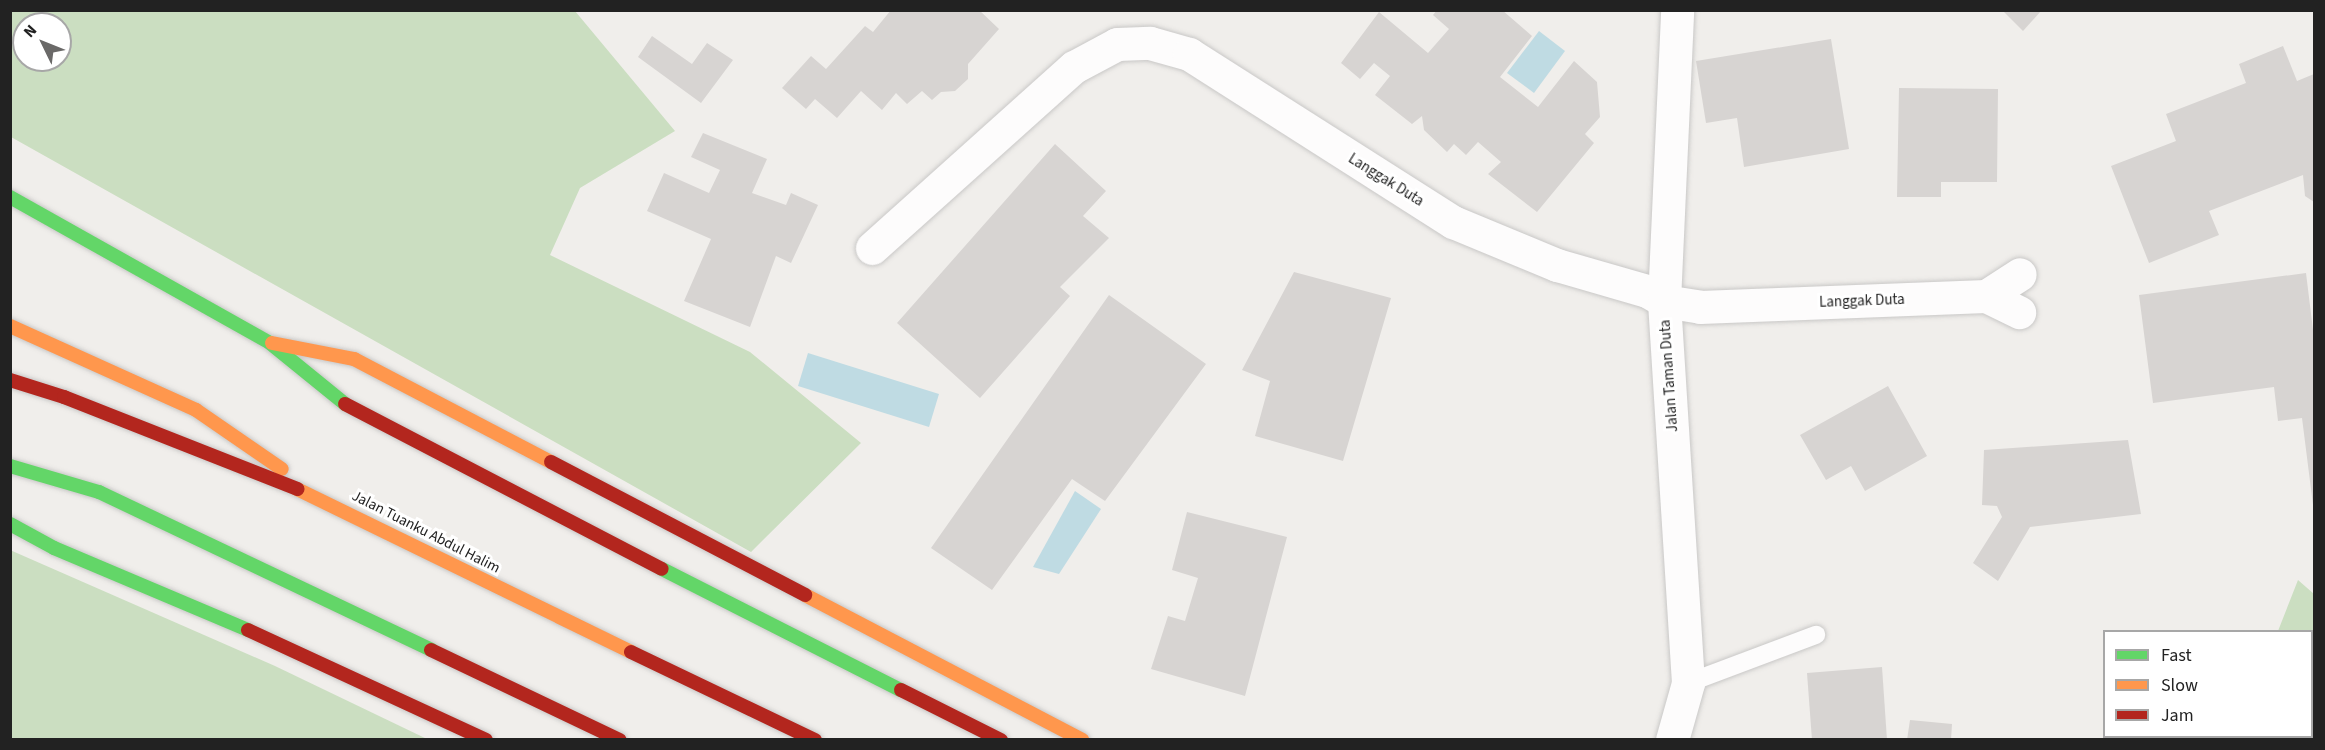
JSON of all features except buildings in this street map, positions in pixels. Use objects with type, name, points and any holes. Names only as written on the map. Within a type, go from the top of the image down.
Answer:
[{"type":"main road","points":[[10,197],[270,343],[332,397],[609,543],[1001,740]]},
{"type":"main road","points":[[10,326],[196,410],[328,501]]},
{"type":"main road","points":[[270,343],[354,359],[1082,740]]},
{"type":"main road","name":"Jalan Tuanku Abdul Halim","points":[[10,380],[64,397],[328,501],[703,688],[815,740]]},
{"type":"main road","points":[[10,466],[99,492],[200,537],[620,740]]},
{"type":"main road","points":[[10,524],[54,548],[300,652],[486,740]]},
{"type":"street","name":"Jalan Taman Duta","points":[[1672,740],[1688,683],[1664,301],[1677,10]]},
{"type":"street","name":"Langgak Duta","points":[[872,248],[1074,68],[1117,44],[1150,43],[1189,54],[1453,222],[1557,265],[1647,291],[1664,301],[1700,307],[1986,296]]},
{"type":"street","points":[[1986,296],[2020,274]]},
{"type":"street","points":[[1986,296],[2019,312]]},
{"type":"lane","points":[[1688,683],[1816,635]]},
{"type":"green space","points":[[11,11],[575,11],[675,131],[580,188],[550,255],[750,352],[861,443],[751,552],[11,137]]},
{"type":"green space","points":[[10,550],[275,666],[427,739],[11,739]]},
{"type":"green space","points":[[2298,580],[2314,594],[2314,739],[2237,739],[2313,738],[2313,630],[2278,630]]},
{"type":"water","points":[[1539,31],[1565,51],[1534,93],[1507,73]]},
{"type":"water","points":[[808,353],[939,394],[929,427],[798,386]]},
{"type":"water","points":[[1075,491],[1101,509],[1059,574],[1033,567]]},
{"type":"traffic: fast","points":[[10,197],[270,343],[345,404]]},
{"type":"traffic: fast","points":[[10,466],[99,492],[431,650]]},
{"type":"traffic: fast","points":[[10,524],[54,548],[248,630]]},
{"type":"traffic: fast","points":[[662,569],[901,690]]},
{"type":"traffic: slow","points":[[10,326],[196,410],[282,469]]},
{"type":"traffic: slow","points":[[272,343],[354,359],[551,462]]},
{"type":"traffic: slow","points":[[297,489],[631,652]]},
{"type":"traffic: slow","points":[[805,595],[1082,740]]},
{"type":"traffic: jam","points":[[10,380],[64,397],[297,489]]},
{"type":"traffic: jam","points":[[345,404],[662,569]]},
{"type":"traffic: jam","points":[[551,462],[805,595]]},
{"type":"traffic: jam","points":[[248,630],[486,740]]},
{"type":"traffic: jam","points":[[431,650],[620,740]]},
{"type":"traffic: jam","points":[[631,652],[815,740]]},
{"type":"traffic: jam","points":[[901,690],[1001,740]]}]
